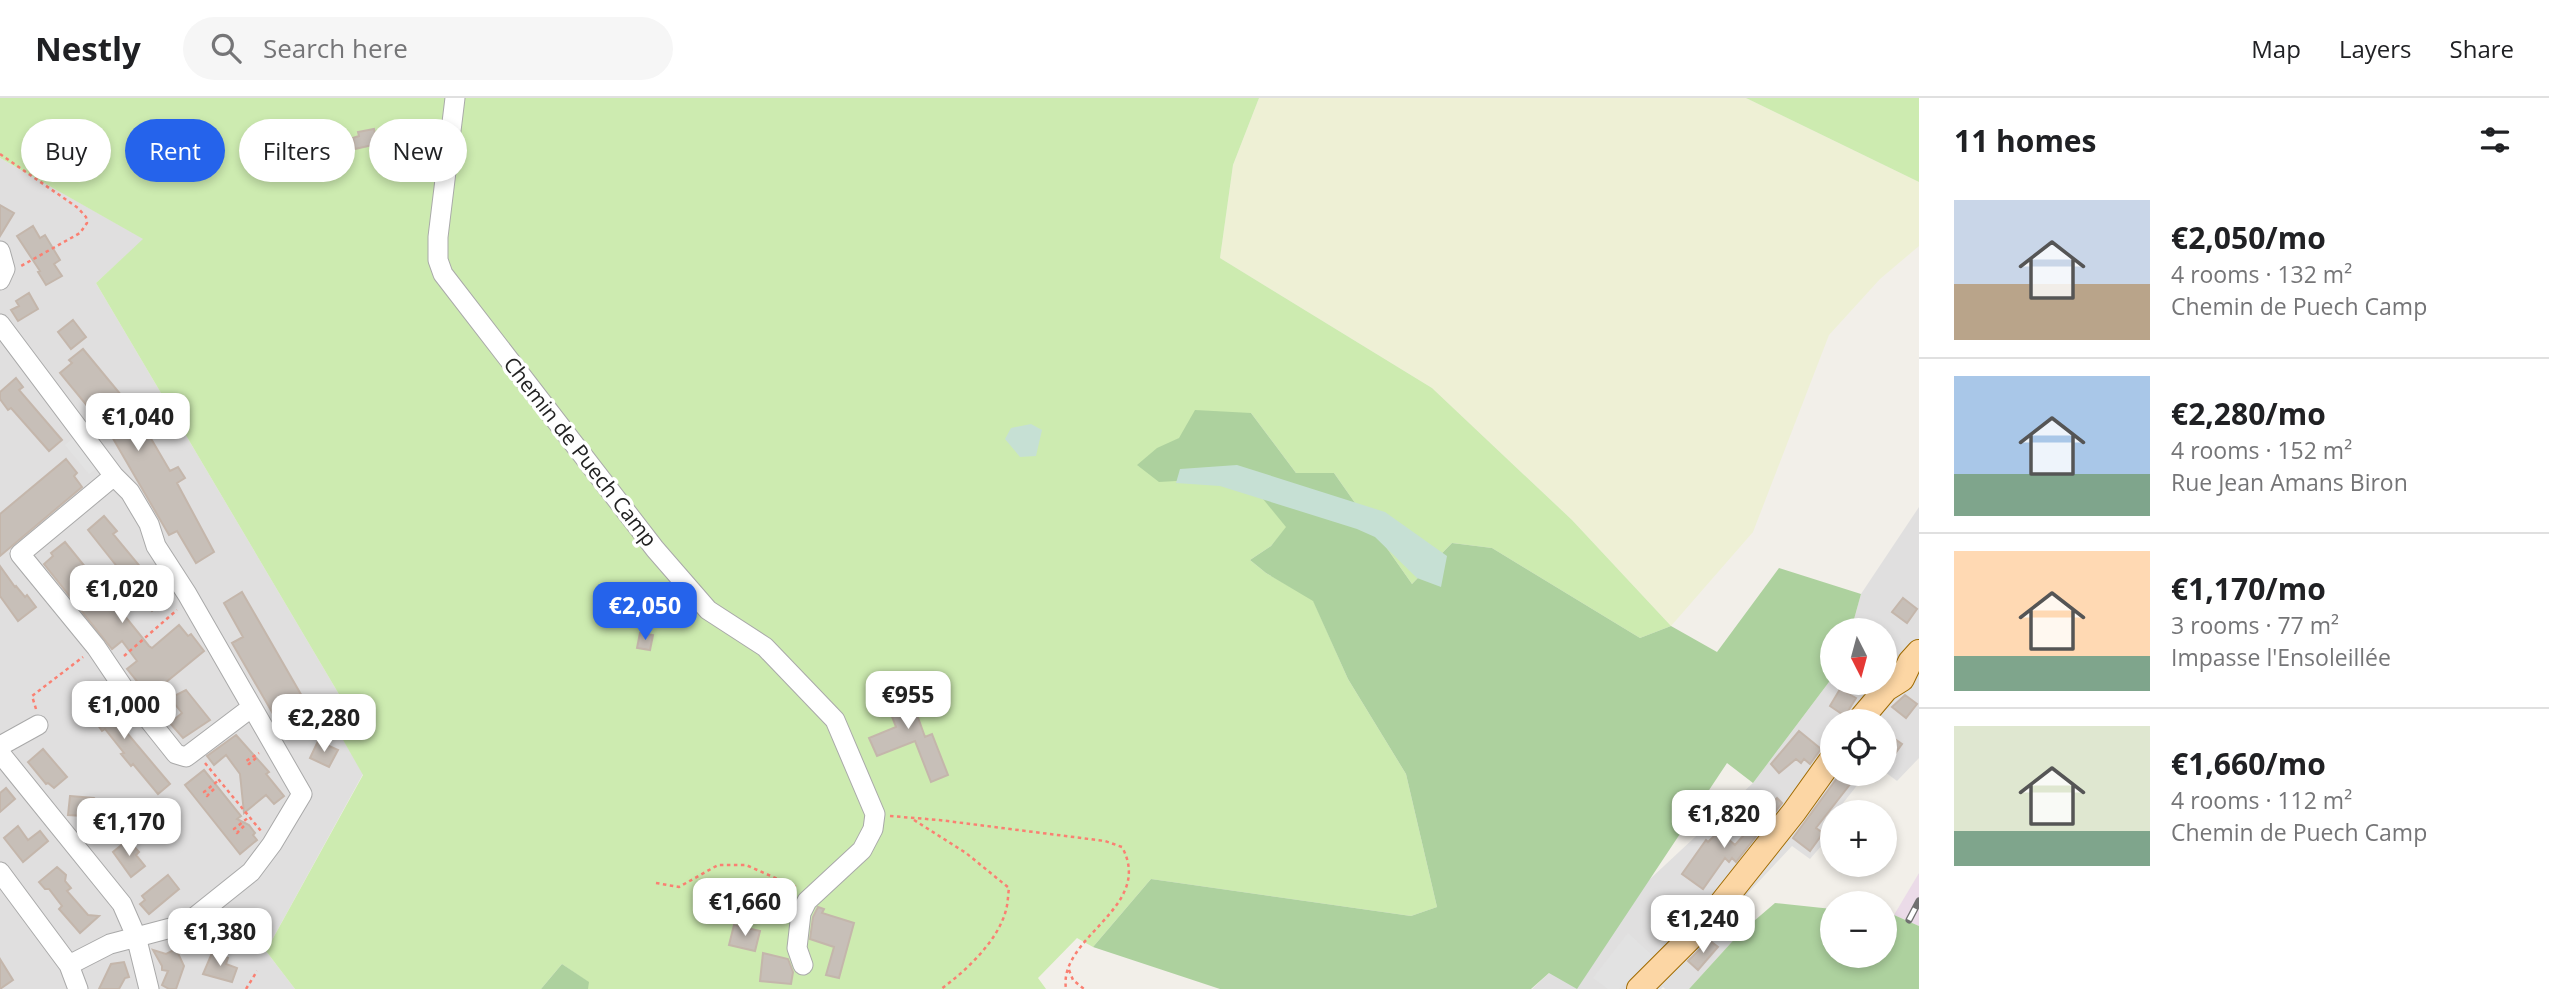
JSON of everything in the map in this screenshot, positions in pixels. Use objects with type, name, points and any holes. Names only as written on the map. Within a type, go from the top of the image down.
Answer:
[{"type":"main road","points":[[1869,709],[1886,690],[1902,679],[1915,657]]},
{"type":"main road","points":[[1639,989],[1709,919],[1820,776]]},
{"type":"street","name":"Chemin de Puech Camp","points":[[455,98],[438,237],[438,260],[443,274],[647,538],[708,610],[765,647],[835,720],[875,814]]},
{"type":"street","points":[[0,324],[114,476],[130,492],[149,524],[156,546],[190,599],[302,794],[272,844],[251,872],[186,924],[110,944],[69,965]]},
{"type":"street","points":[[114,476],[20,554],[96,647],[125,690],[176,754],[186,757],[252,707]]},
{"type":"street","points":[[0,746],[38,725]]},
{"type":"street","points":[[0,753],[122,904],[136,936],[149,989]]},
{"type":"street","points":[[803,965],[797,947],[801,913],[807,901],[862,849],[873,828],[875,814]]},
{"type":"street","points":[[0,872],[69,965],[78,989]]},
{"type":"path","points":[[0,154],[78,208],[86,217],[87,223],[80,233],[18,267],[2,267]]},
{"type":"path","points":[[111,667],[190,599]]},
{"type":"path","points":[[32,696],[96,647]]},
{"type":"path","points":[[195,750],[272,844]]},
{"type":"path","points":[[214,788],[207,796],[204,792],[219,780]]},
{"type":"path","points":[[875,814],[1105,841],[1122,847],[1129,860],[1131,874],[1123,896],[1077,954],[1068,969],[1066,989]]},
{"type":"path","points":[[244,825],[237,833],[234,829],[249,817]]},
{"type":"path","points":[[914,820],[966,853],[1009,888],[1006,912],[989,943],[941,989]]},
{"type":"path","points":[[656,883],[679,887],[718,865],[746,865],[814,894]]},
{"type":"path","points":[[1068,969],[1073,979],[1084,989]]},
{"type":"path","points":[[246,989],[257,971]]},
{"type":"shaded area","points":[[0,158],[21,170],[21,182],[43,182],[144,239],[96,283],[340,696],[323,704],[363,774],[266,951],[295,989],[0,989]]},
{"type":"shaded area","points":[[77,435],[100,466],[89,474],[65,445]]},
{"type":"shaded area","points":[[1919,507],[1919,758],[1897,781],[1897,709],[1820,709],[1820,786],[1857,786],[1845,800],[1820,800],[1820,847],[1810,859],[1792,846],[1723,920],[1740,933],[1689,989],[1532,989],[1753,783],[1820,694],[1897,695],[1897,618],[1854,618],[1861,594]]},
{"type":"shaded area","points":[[1919,873],[1919,926],[1897,916],[1897,910]]},
{"type":"shaded area","points":[[1628,933],[1654,957],[1619,989],[1608,989],[1593,978]]},
{"type":"green space","points":[[0,98],[1259,98],[1233,165],[1220,258],[1432,388],[1572,520],[1671,626],[1640,638],[1492,548],[1452,543],[1412,584],[1334,473],[1296,473],[1251,413],[1177,440],[1138,466],[1245,477],[1287,527],[1271,546],[1250,560],[1266,573],[1313,600],[1348,679],[1406,774],[1437,907],[1411,916],[1151,879],[1093,947],[1077,938],[1038,978],[1046,989],[588,989],[588,982],[562,964],[541,989],[295,989],[266,951],[363,775],[322,703],[340,696],[96,283],[143,239],[42,182],[111,182],[111,119],[21,119],[21,170],[0,158]]},
{"type":"green space","points":[[1259,98],[1746,98],[1919,182],[1919,246],[1880,279],[1829,335],[1753,532],[1671,626],[1572,520],[1432,388],[1220,258],[1233,165]]},
{"type":"green space","points":[[1746,98],[1919,98],[1919,182]]},
{"type":"green space","points":[[1195,410],[1251,413],[1296,473],[1334,473],[1412,584],[1452,543],[1492,548],[1640,638],[1671,626],[1717,652],[1779,568],[1861,594],[1854,618],[1820,618],[1820,694],[1753,783],[1727,763],[1577,989],[1549,973],[1531,989],[1220,989],[1093,947],[1151,879],[1411,916],[1437,907],[1406,774],[1348,679],[1313,601],[1266,573],[1250,560],[1271,546],[1286,527],[1245,477],[1159,482],[1137,465],[1157,448],[1179,438]]},
{"type":"green space","points":[[1031,424],[1042,430],[1036,456],[1020,457],[1005,439],[1011,428]]},
{"type":"green space","points":[[1237,465],[1385,512],[1447,556],[1441,587],[1417,578],[1375,537],[1357,529],[1220,486],[1176,483],[1180,469]]},
{"type":"green space","points":[[1775,903],[1820,908],[1820,968],[1897,968],[1897,916],[1919,926],[1919,989],[1689,989],[1740,933]]},
{"type":"green space","points":[[562,964],[589,982],[588,989],[541,989]]},
{"type":"building","points":[[369,130],[369,146],[355,149],[358,132]]},
{"type":"building","points":[[0,205],[14,213],[0,236]]},
{"type":"building","points":[[33,226],[40,238],[45,235],[60,260],[54,264],[62,276],[46,285],[17,236]]},
{"type":"building","points":[[29,293],[38,309],[18,321],[11,310],[19,306],[16,301]]},
{"type":"building","points":[[73,320],[86,337],[71,349],[58,332]]},
{"type":"building","points":[[83,349],[136,413],[170,471],[178,467],[185,478],[177,483],[214,552],[196,563],[177,531],[169,535],[104,423],[102,424],[60,373],[72,363],[69,360]]},
{"type":"building","points":[[16,378],[23,387],[19,390],[62,440],[49,451],[0,399],[0,392]]},
{"type":"building","points":[[66,459],[77,473],[74,476],[82,487],[0,556],[0,514]]},
{"type":"building","points":[[104,516],[117,531],[113,534],[167,599],[152,611],[128,585],[130,583],[88,530]]},
{"type":"building","points":[[65,542],[149,646],[152,648],[179,625],[188,636],[191,634],[204,651],[149,696],[127,669],[137,661],[122,641],[112,649],[44,564],[53,556],[51,553]]},
{"type":"building","points":[[0,566],[15,587],[25,597],[27,595],[36,607],[18,621],[0,596]]},
{"type":"building","points":[[242,592],[318,724],[303,733],[301,730],[287,738],[232,643],[243,637],[224,603]]},
{"type":"building","points":[[622,596],[639,599],[635,621],[602,616],[605,600],[621,602]]},
{"type":"building","points":[[1903,598],[1917,609],[1907,623],[1892,612]]},
{"type":"building","points":[[640,633],[653,635],[650,650],[637,648]]},
{"type":"building","points":[[894,679],[897,687],[906,684],[925,737],[932,734],[948,775],[931,782],[915,741],[877,756],[869,738],[896,727],[880,686]]},
{"type":"building","points":[[96,689],[109,705],[106,708],[170,784],[158,794],[121,754],[124,753],[105,729],[102,731],[81,701]]},
{"type":"building","points":[[186,690],[210,720],[183,738],[170,723],[182,713],[170,698]]},
{"type":"building","points":[[1836,695],[1851,695],[1856,698],[1849,709],[1834,709],[1830,706]]},
{"type":"building","points":[[1905,695],[1917,704],[1906,718],[1892,707]]},
{"type":"building","points":[[1799,731],[1820,748],[1810,764],[1804,759],[1801,763],[1796,759],[1779,773],[1771,764]]},
{"type":"building","points":[[236,735],[269,772],[266,774],[284,796],[274,804],[266,795],[244,813],[240,774],[226,755],[214,765],[207,756]]},
{"type":"building","points":[[318,741],[338,750],[329,767],[310,758]]},
{"type":"building","points":[[43,749],[67,777],[54,788],[46,784],[28,762]]},
{"type":"building","points":[[204,770],[241,816],[237,819],[249,825],[255,833],[253,835],[257,840],[240,854],[185,785]]},
{"type":"building","points":[[1831,786],[1849,786],[1838,800],[1821,800]]},
{"type":"building","points":[[6,788],[15,799],[0,812],[0,793]]},
{"type":"building","points":[[70,796],[94,798],[115,819],[102,829],[93,818],[89,822],[84,816],[68,815]]},
{"type":"building","points":[[1777,798],[1782,803],[1736,862],[1732,858],[1729,862],[1725,858],[1703,889],[1682,874],[1706,840],[1708,842],[1719,831],[1735,845]]},
{"type":"building","points":[[1820,801],[1820,823],[1816,828],[1820,831],[1820,837],[1810,851],[1793,838]]},
{"type":"building","points":[[18,826],[28,840],[40,831],[48,841],[23,862],[4,838]]},
{"type":"building","points":[[125,842],[131,843],[139,852],[136,855],[145,866],[131,877],[113,852]]},
{"type":"building","points":[[57,867],[66,875],[65,881],[71,888],[67,891],[88,915],[99,916],[80,933],[59,909],[62,906],[49,889],[45,889],[39,882]]},
{"type":"building","points":[[168,875],[179,889],[149,914],[140,904],[145,900],[142,896]]},
{"type":"building","points":[[818,907],[824,909],[822,913],[854,923],[839,978],[826,975],[834,947],[810,939],[813,917]]},
{"type":"building","points":[[734,925],[760,931],[755,951],[729,945]]},
{"type":"building","points":[[1709,940],[1718,947],[1698,970],[1688,961]]},
{"type":"building","points":[[176,949],[184,966],[176,989],[169,989],[162,985],[168,971],[162,970],[153,950],[166,954]]},
{"type":"building","points":[[212,953],[228,958],[226,964],[237,968],[232,982],[203,974]]},
{"type":"building","points":[[763,953],[788,959],[793,972],[791,984],[760,981]]},
{"type":"building","points":[[0,959],[13,980],[0,989]]},
{"type":"building","points":[[124,962],[129,977],[125,978],[119,989],[99,989],[111,964]]},
{"type":"railway","points":[[1909,920],[1919,901]]}]
